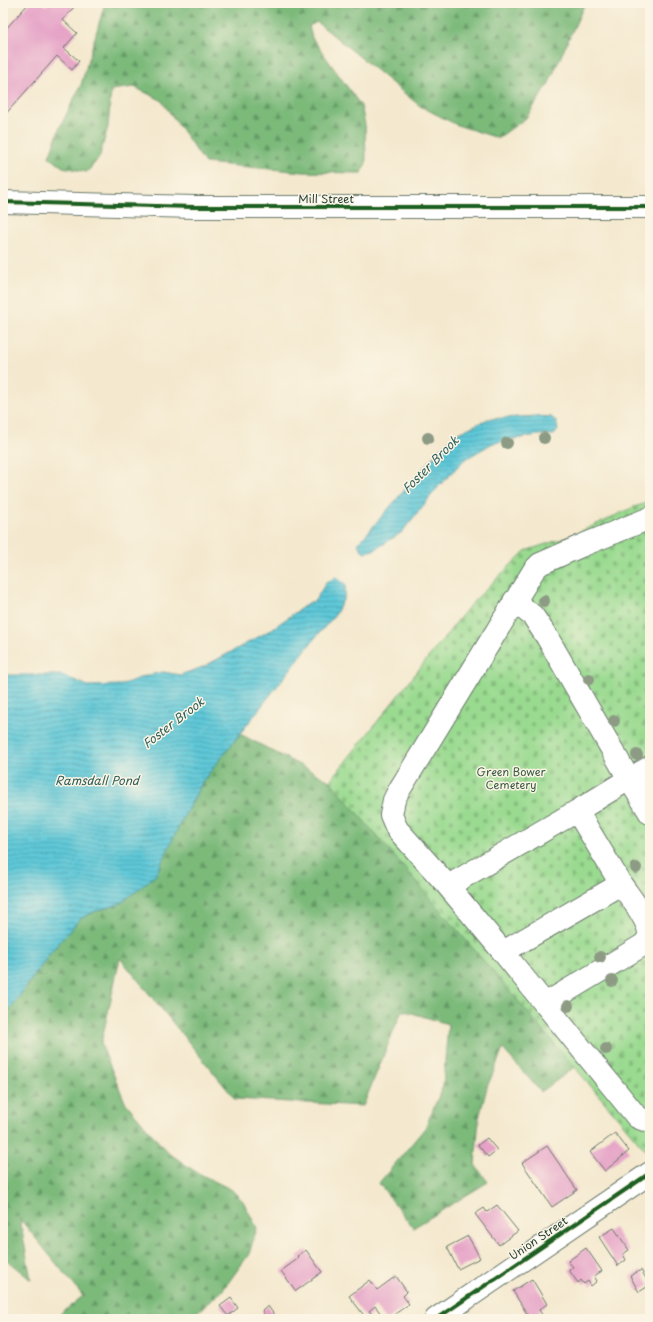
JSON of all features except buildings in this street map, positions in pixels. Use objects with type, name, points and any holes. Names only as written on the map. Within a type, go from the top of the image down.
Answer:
[{"type":"street","name":"Mill Street","points":[[3,202],[194,207],[650,207]]},
{"type":"street","points":[[650,518],[540,564],[534,570],[398,792],[391,815],[397,829],[448,886],[637,1117],[642,1119],[650,1119]]},
{"type":"street","points":[[514,601],[533,616],[650,813]]},
{"type":"street","points":[[448,886],[650,767]]},
{"type":"street","points":[[545,1004],[643,945],[647,941],[649,934],[646,923],[577,811]]},
{"type":"street","points":[[503,952],[621,884]]},
{"type":"street","name":"Union Street","points":[[436,1319],[650,1173]]},
{"type":"green space","points":[[105,3],[585,3],[548,85],[526,118],[498,138],[457,125],[420,106],[317,22],[309,26],[312,38],[361,106],[365,125],[366,163],[361,173],[303,172],[205,163],[161,100],[134,87],[111,90],[108,127],[99,158],[87,172],[63,167],[49,157],[60,127],[81,85]]},
{"type":"green space","name":"Green Bower Cemetery","points":[[650,502],[650,1152],[648,1153],[330,781],[471,604],[525,551],[571,536],[634,507]]},
{"type":"green space","points":[[240,734],[330,781],[575,1067],[541,1092],[503,1049],[487,1087],[479,1118],[475,1165],[488,1182],[413,1228],[379,1183],[425,1128],[443,1086],[448,1024],[402,1010],[363,1106],[235,1099],[120,958],[101,1044],[125,1102],[166,1151],[196,1172],[232,1190],[243,1201],[257,1228],[249,1254],[223,1290],[197,1312],[201,1319],[182,1319],[182,1317],[154,1313],[149,1319],[54,1319],[83,1296],[20,1219],[31,1280],[3,1257],[3,1019],[51,952],[80,919],[96,911],[179,826],[203,781]]},
{"type":"water","name":"Foster Brook","points":[[537,416],[551,417],[556,421],[558,430],[554,435],[537,435],[493,443],[464,460],[438,487],[402,532],[376,549],[364,553],[358,544],[440,449],[456,434],[488,419]]},
{"type":"water","name":"Ramsdall Pond","points":[[336,577],[346,585],[344,598],[335,615],[314,639],[203,781],[179,826],[156,875],[120,904],[96,911],[80,919],[51,952],[3,1019],[3,675],[62,675],[88,686],[121,685],[145,676],[163,672],[180,675],[203,667],[269,631],[310,602],[314,602],[326,583]]},
{"type":"cycle path","points":[[3,202],[194,207],[650,207]]},
{"type":"cycle path","points":[[436,1319],[650,1173]]}]
